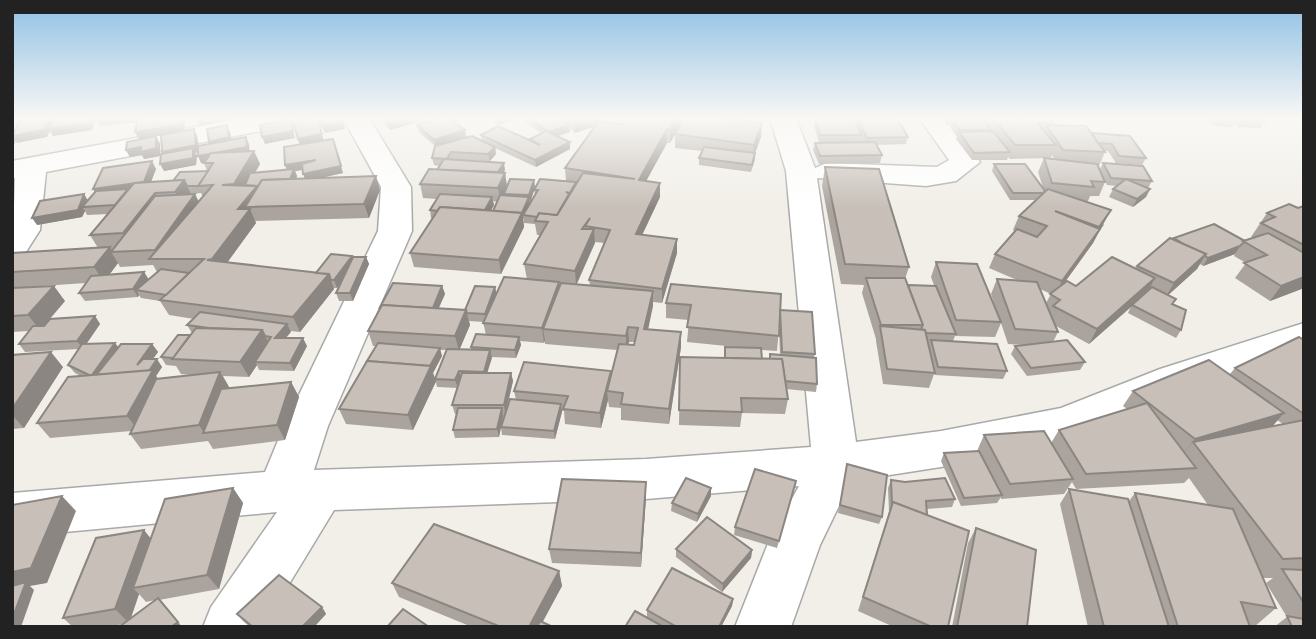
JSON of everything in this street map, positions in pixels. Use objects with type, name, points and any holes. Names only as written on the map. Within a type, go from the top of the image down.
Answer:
[{"type":"street","points":[[12,248],[23,230],[22,168],[129,148]]},
{"type":"street","points":[[231,627],[238,620],[300,491],[306,426],[395,231],[396,187],[373,148]]},
{"type":"street","points":[[763,627],[796,541],[836,464],[801,170],[793,148]]},
{"type":"street","points":[[801,170],[926,177],[945,175],[965,162],[954,148]]},
{"type":"street","points":[[12,515],[300,491],[646,478],[836,464],[941,449],[1066,424],[1175,380],[1304,336]]},
{"type":"building","points":[[141,148],[156,148],[156,148],[141,152]]},
{"type":"building","points":[[162,148],[182,148],[162,152]]},
{"type":"building","points":[[193,148],[193,158],[160,164],[161,154]]},
{"type":"building","points":[[198,148],[243,148],[198,156]]},
{"type":"building","points":[[284,148],[336,148],[341,166],[303,174],[302,164],[316,160],[285,165]]},
{"type":"building","points":[[435,148],[494,148],[488,154],[451,152],[447,159],[432,158]]},
{"type":"building","points":[[509,148],[559,148],[535,160]]},
{"type":"building","points":[[579,148],[657,148],[639,180],[660,183],[636,234],[677,239],[662,289],[589,280],[610,230],[585,226],[590,218],[582,229],[594,229],[575,271],[524,264],[548,222],[535,221],[539,213],[557,215],[583,173],[635,179],[565,168]]},
{"type":"building","points":[[704,148],[755,153],[752,165],[699,158]]},
{"type":"building","points":[[817,148],[878,148],[882,155],[820,156]]},
{"type":"building","points":[[970,148],[1007,148],[1010,152],[974,153]]},
{"type":"building","points":[[1062,148],[1102,148],[1105,152]]},
{"type":"building","points":[[1114,148],[1139,148],[1146,158],[1119,156]]},
{"type":"building","points":[[254,151],[234,184],[222,185],[257,186],[238,209],[250,209],[212,259],[207,260],[329,274],[293,317],[160,300],[204,259],[149,259],[213,185],[198,186],[213,163],[204,163],[211,153]]},
{"type":"building","points":[[1044,158],[1097,164],[1105,182],[1091,181],[1094,187],[1052,183]]},
{"type":"building","points":[[444,159],[504,163],[498,172],[437,170]]},
{"type":"building","points":[[152,161],[144,182],[93,189],[103,168]]},
{"type":"building","points":[[1103,163],[1143,166],[1152,181],[1111,178]]},
{"type":"building","points":[[994,164],[1025,164],[1045,191],[1013,193]]},
{"type":"building","points":[[825,167],[879,169],[909,267],[845,264]]},
{"type":"building","points":[[294,169],[290,179],[262,180],[258,186],[245,185],[250,173]]},
{"type":"building","points":[[429,169],[505,173],[498,188],[420,184]]},
{"type":"building","points":[[208,171],[198,186],[187,186],[184,180],[173,181],[180,172]]},
{"type":"building","points":[[376,176],[364,204],[245,207],[262,180]]},
{"type":"building","points":[[510,179],[534,180],[529,195],[504,194]]},
{"type":"building","points":[[540,179],[576,182],[570,193],[566,192],[569,194],[557,215],[523,215],[538,190],[534,190]]},
{"type":"building","points":[[1126,179],[1150,189],[1137,199],[1113,189]]},
{"type":"building","points":[[184,180],[175,192],[155,193],[123,233],[90,235],[134,183]]},
{"type":"building","points":[[128,189],[115,205],[82,207],[96,191]]},
{"type":"building","points":[[1048,189],[1111,210],[1099,227],[1055,211],[1100,229],[1062,281],[995,254],[1017,229],[1037,237],[1047,226],[1019,216]]},
{"type":"building","points":[[84,194],[78,210],[32,218],[40,201]]},
{"type":"building","points":[[195,194],[155,250],[111,252],[155,196]]},
{"type":"building","points":[[440,194],[492,197],[485,210],[440,207],[437,211],[430,210]]},
{"type":"building","points":[[500,195],[529,197],[522,213],[493,211]]},
{"type":"building","points":[[1289,204],[1298,208],[1304,206],[1304,245],[1261,223],[1275,217],[1267,213]]},
{"type":"building","points":[[440,207],[522,213],[499,260],[410,253]]},
{"type":"building","points":[[1214,224],[1245,241],[1240,246],[1208,258],[1206,254],[1174,238]]},
{"type":"building","points":[[1268,233],[1304,253],[1304,277],[1281,286],[1244,263],[1267,255],[1243,241]]},
{"type":"building","points":[[1170,238],[1206,254],[1174,283],[1137,266]]},
{"type":"building","points":[[110,247],[94,267],[12,272],[12,253]]},
{"type":"building","points":[[331,254],[352,256],[334,280],[331,280],[329,274],[316,273]]},
{"type":"building","points":[[353,257],[366,257],[350,293],[336,293]]},
{"type":"building","points":[[1112,257],[1155,278],[1097,329],[1053,306],[1060,300],[1050,294],[1067,281],[1076,286]]},
{"type":"building","points":[[936,262],[977,264],[1001,322],[956,320]]},
{"type":"building","points":[[161,269],[189,273],[166,295],[136,290]]},
{"type":"building","points":[[144,272],[133,289],[79,293],[91,276]]},
{"type":"building","points":[[504,277],[559,282],[542,328],[483,323]]},
{"type":"building","points":[[866,278],[905,278],[923,325],[881,325]]},
{"type":"building","points":[[997,279],[1037,282],[1058,332],[1015,329]]},
{"type":"building","points":[[393,283],[442,286],[433,308],[382,305],[379,309]]},
{"type":"building","points":[[561,283],[653,291],[644,329],[681,332],[669,409],[621,404],[623,393],[607,391],[619,344],[634,345],[638,328],[628,327],[626,336],[543,329]]},
{"type":"building","points":[[671,284],[781,294],[779,336],[687,327],[691,305],[666,303]]},
{"type":"building","points":[[908,285],[936,286],[956,334],[926,333],[921,329],[923,325]]},
{"type":"building","points":[[54,286],[28,315],[12,316],[12,288]]},
{"type":"building","points":[[475,286],[495,287],[485,314],[467,313],[465,310]]},
{"type":"building","points":[[1152,287],[1176,299],[1172,304],[1186,310],[1181,330],[1132,305]]},
{"type":"building","points":[[382,305],[466,310],[455,336],[368,331]]},
{"type":"building","points":[[780,310],[812,312],[815,354],[782,352]]},
{"type":"building","points":[[200,312],[287,324],[275,338],[303,338],[290,363],[255,362],[271,337],[265,336],[262,330],[187,325]]},
{"type":"building","points":[[95,316],[77,341],[19,344],[33,326],[44,326],[50,319]]},
{"type":"building","points":[[880,326],[925,330],[935,373],[887,369]]},
{"type":"building","points":[[196,328],[262,330],[240,362],[172,359]]},
{"type":"building","points":[[476,334],[519,337],[515,350],[471,347]]},
{"type":"building","points":[[178,335],[190,335],[173,358],[161,357]]},
{"type":"building","points":[[1299,337],[1304,340],[1304,414],[1235,368]]},
{"type":"building","points":[[931,340],[997,344],[1007,371],[938,367]]},
{"type":"building","points":[[1067,340],[1085,362],[1031,368],[1015,346]]},
{"type":"building","points":[[115,343],[92,375],[68,365],[82,344]]},
{"type":"building","points":[[378,343],[440,348],[430,366],[367,361]]},
{"type":"building","points":[[121,344],[152,344],[137,365],[143,359],[157,359],[149,371],[96,375]]},
{"type":"building","points":[[725,347],[761,348],[762,359],[725,358]]},
{"type":"building","points":[[447,349],[490,350],[484,372],[459,371],[455,380],[435,379]]},
{"type":"building","points":[[51,352],[12,409],[12,355]]},
{"type":"building","points":[[770,354],[816,358],[817,384],[785,381],[782,359],[770,359]]},
{"type":"building","points":[[680,357],[782,359],[788,399],[741,398],[742,412],[679,410]]},
{"type":"building","points":[[1209,360],[1284,413],[1195,439],[1133,391]]},
{"type":"building","points":[[367,361],[431,366],[408,415],[339,409]]},
{"type":"building","points":[[524,362],[611,371],[600,413],[563,409],[568,396],[514,391]]},
{"type":"building","points":[[153,370],[127,416],[37,423],[68,377]]},
{"type":"building","points":[[220,372],[199,425],[130,434],[156,379]]},
{"type":"building","points":[[462,373],[511,373],[504,405],[452,405]]},
{"type":"building","points":[[291,382],[277,425],[203,433],[221,389]]},
{"type":"building","points":[[510,399],[561,404],[554,431],[501,427]]},
{"type":"building","points":[[1147,403],[1196,468],[1086,474],[1059,430]]},
{"type":"building","points":[[458,408],[502,408],[497,429],[453,430]]},
{"type":"building","points":[[1304,420],[1304,558],[1283,559],[1193,442]]},
{"type":"building","points":[[1044,431],[1073,479],[1010,484],[984,435]]},
{"type":"building","points":[[979,451],[1002,495],[964,498],[944,453]]},
{"type":"building","points":[[847,464],[887,475],[882,517],[840,505]]},
{"type":"building","points":[[755,469],[796,481],[779,541],[735,527]]},
{"type":"building","points":[[686,478],[711,488],[698,514],[672,503]]},
{"type":"building","points":[[945,478],[955,499],[926,501],[927,515],[893,502],[892,505],[891,480],[905,482]]},
{"type":"building","points":[[562,479],[646,482],[641,553],[549,549]]},
{"type":"building","points":[[233,488],[207,575],[133,588],[165,499]]},
{"type":"building","points":[[1069,489],[1128,499],[1169,627],[1104,627]]},
{"type":"building","points":[[1135,493],[1233,509],[1276,608],[1241,602],[1250,627],[1178,627]]},
{"type":"building","points":[[62,496],[31,568],[12,572],[12,505]]},
{"type":"building","points":[[893,502],[969,531],[948,627],[932,627],[863,597]]},
{"type":"building","points":[[707,517],[752,550],[723,584],[676,549]]},
{"type":"building","points":[[434,524],[559,571],[529,627],[501,627],[392,583]]},
{"type":"building","points":[[976,528],[1036,550],[1027,627],[957,627]]},
{"type":"building","points":[[144,530],[115,609],[63,618],[96,538]]},
{"type":"building","points":[[672,568],[733,599],[719,627],[677,627],[647,610]]},
{"type":"building","points":[[1282,569],[1304,570],[1304,603]]},
{"type":"building","points":[[279,575],[322,607],[302,627],[253,627],[237,614]]},
{"type":"building","points":[[26,582],[12,619],[12,586]]},
{"type":"building","points":[[158,598],[178,622],[171,627],[119,627]]},
{"type":"building","points":[[403,609],[429,627],[387,627]]},
{"type":"building","points":[[635,611],[664,627],[625,627]]},
{"type":"building","points":[[1287,616],[1304,619],[1304,627],[1292,627]]},
{"type":"building","points":[[540,621],[553,627],[537,627]]}]
